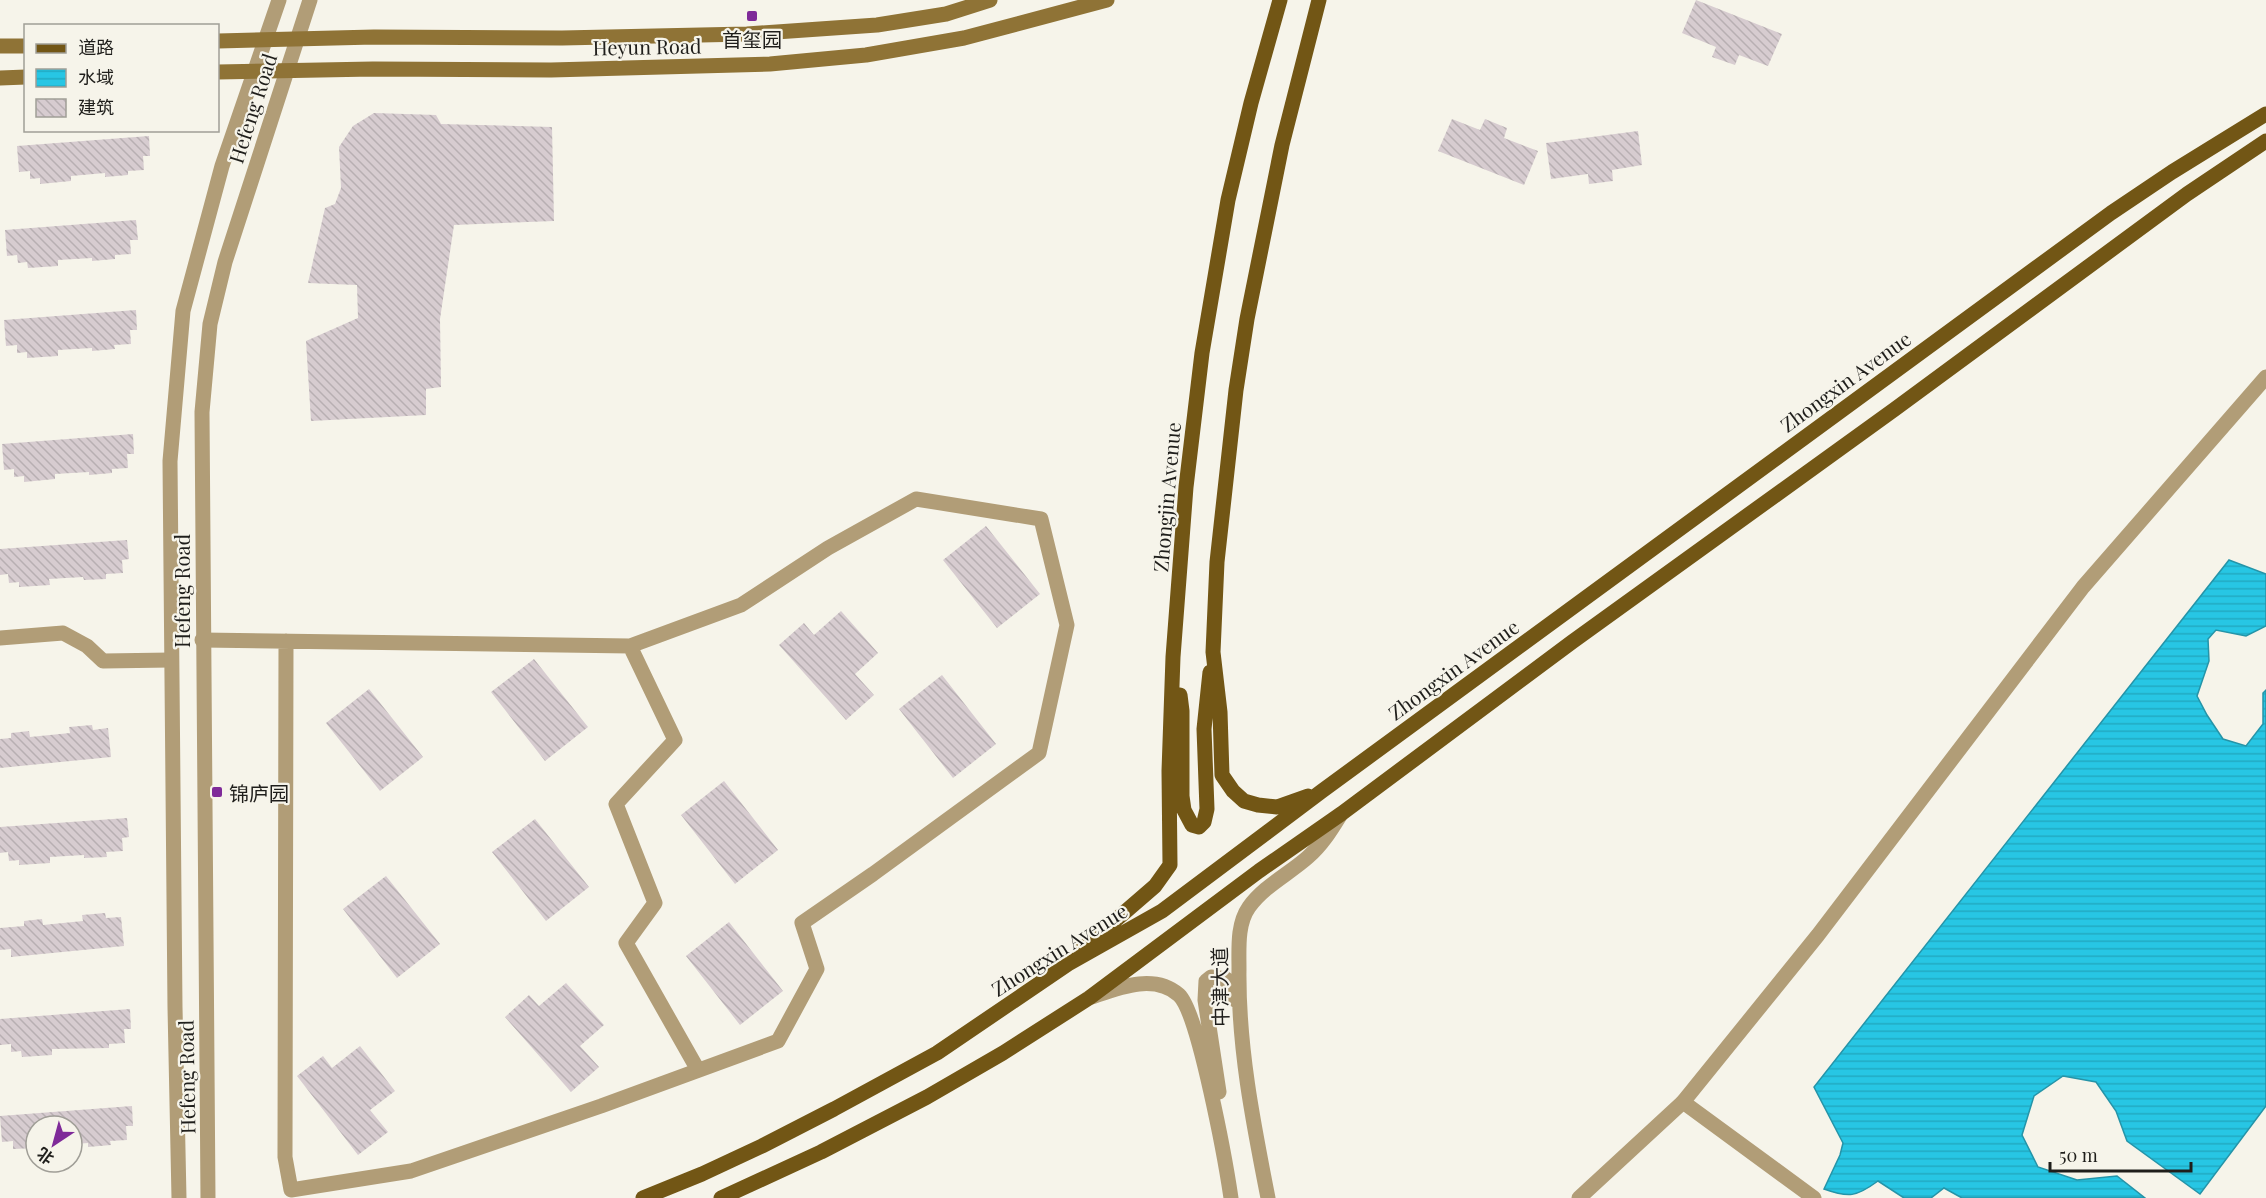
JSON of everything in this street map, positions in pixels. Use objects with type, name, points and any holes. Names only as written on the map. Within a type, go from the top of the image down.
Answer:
[{"type":"main road","name":"Heyun Road","points":[[219,41],[747,34],[877,25],[946,14],[990,0]]},
{"type":"main road","name":"Heyun Road","points":[[219,72],[373,69],[551,70],[770,64],[866,54],[964,38],[1107,0]]},
{"type":"main road","name":"Zhongjin Avenue","points":[[1068,964],[1086,944],[1150,890],[1170,866],[1169,771],[1173,657],[1186,487],[1202,352],[1228,200],[1251,103],[1280,0]]},
{"type":"main road","points":[[1173,657],[1182,711],[1184,810],[1192,825],[1199,827],[1204,822],[1207,809],[1204,729],[1213,652],[1217,562],[1236,390],[1247,319],[1282,145],[1319,0]]},
{"type":"main road","points":[[0,46],[24,46]]},
{"type":"main road","points":[[0,78],[24,77]]},
{"type":"main road","name":"Zhongxin Avenue","points":[[643,1198],[762,1146],[937,1053],[1068,964],[1162,911],[1322,791],[2111,213],[2261,117]]},
{"type":"main road","points":[[721,1198],[821,1152],[927,1097],[1003,1053],[1089,998],[1240,885],[1341,814],[1572,642],[1876,423],[2178,200],[2266,141]]},
{"type":"main road","points":[[1213,652],[1220,712],[1222,775],[1233,791],[1244,801],[1277,807],[1322,791]]},
{"type":"street","name":"Hefeng Road","points":[[179,1198],[170,461],[183,311],[222,166],[279,0]]},
{"type":"street","name":"Hefeng Road","points":[[208,1198],[202,412],[210,324],[225,262],[310,0]]},
{"type":"street","points":[[1579,1198],[1683,1102],[1818,934],[2083,587],[2266,377]]},
{"type":"street","points":[[202,640],[286,641],[630,646],[741,605],[828,548],[916,499],[1041,519],[1067,625],[1039,753],[802,923],[817,969],[778,1041],[601,1106],[411,1171],[291,1190],[285,1157],[286,641]]},
{"type":"street","points":[[0,638],[63,633],[87,646],[103,661],[171,660]]},
{"type":"street","points":[[630,646],[675,740],[616,804],[655,903],[626,943],[698,1070]]},
{"type":"street","name":"中津大道","points":[[1268,1198],[1248,1089],[1239,1011],[1240,933],[1248,908],[1263,891],[1309,857],[1325,840],[1341,814]]},
{"type":"street","points":[[1223,1148],[1218,1091],[1205,1000],[1206,981],[1211,977],[1226,979],[1239,1011]]},
{"type":"street","name":"中津大道","points":[[1089,998],[1130,985],[1145,983],[1168,988],[1179,995],[1186,1005],[1191,1020],[1223,1148],[1231,1198]]},
{"type":"street","points":[[1683,1102],[1814,1198]]},
{"type":"water","points":[[2229,560],[2266,574],[2266,626],[2246,636],[2216,630],[2208,639],[2209,661],[2197,696],[2223,739],[2246,746],[2263,724],[2263,693],[2266,690],[2266,1106],[2200,1194],[2127,1141],[2116,1111],[2096,1082],[2063,1076],[2034,1096],[2022,1135],[2038,1167],[2077,1180],[2117,1176],[2145,1198],[1962,1198],[1944,1188],[1931,1198],[1904,1198],[1878,1181],[1858,1193],[1846,1195],[1824,1189],[1840,1155],[1843,1143],[1814,1087]]},
{"type":"building","points":[[1696,0],[1782,34],[1768,66],[1739,55],[1735,65],[1712,57],[1716,47],[1682,33]]},
{"type":"building","points":[[374,113],[436,115],[441,124],[552,127],[554,221],[454,225],[440,319],[441,387],[426,389],[426,415],[311,421],[306,341],[358,318],[357,285],[308,283],[325,208],[335,204],[341,188],[339,147],[353,126]]},
{"type":"building","points":[[1452,119],[1480,130],[1485,119],[1507,128],[1504,138],[1538,151],[1524,185],[1438,151]]},
{"type":"building","points":[[1638,131],[1642,165],[1612,170],[1613,181],[1589,184],[1588,174],[1551,179],[1546,143]]},
{"type":"building","points":[[149,136],[150,156],[143,156],[144,170],[128,171],[128,175],[105,177],[105,173],[71,176],[71,181],[40,184],[40,178],[30,179],[30,171],[19,172],[17,146]]},
{"type":"building","points":[[136,220],[138,240],[130,240],[131,254],[115,255],[115,259],[58,260],[58,266],[28,268],[27,262],[18,263],[17,255],[7,256],[5,230]]},
{"type":"building","points":[[136,310],[137,330],[130,330],[131,344],[114,345],[115,349],[58,350],[58,356],[27,358],[27,352],[17,353],[17,345],[6,346],[4,320]]},
{"type":"building","points":[[133,434],[134,454],[127,454],[128,468],[112,469],[112,473],[55,474],[55,479],[24,482],[24,476],[14,477],[14,469],[4,470],[2,444]]},
{"type":"building","points":[[986,526],[1040,594],[997,628],[943,560]]},
{"type":"building","points":[[127,540],[129,559],[122,560],[123,573],[106,574],[106,579],[84,580],[83,577],[49,579],[50,585],[19,587],[19,582],[9,583],[8,574],[0,575],[0,549]]},
{"type":"building","points":[[841,611],[878,653],[855,674],[874,695],[846,720],[779,645],[804,623],[814,635]]},
{"type":"building","points":[[534,659],[588,727],[545,761],[491,692]]},
{"type":"building","points":[[942,675],[996,744],[953,778],[899,709]]},
{"type":"building","points":[[369,689],[423,757],[380,791],[326,723]]},
{"type":"building","points":[[92,725],[93,730],[108,728],[111,757],[0,768],[0,739],[11,738],[11,733],[29,731],[30,737],[70,733],[69,727]]},
{"type":"building","points":[[724,781],[778,850],[735,884],[681,815]]},
{"type":"building","points":[[127,818],[129,837],[122,838],[123,851],[106,852],[107,857],[84,858],[84,855],[50,857],[50,863],[19,865],[19,860],[9,861],[8,852],[0,853],[0,827]]},
{"type":"building","points":[[535,819],[589,887],[546,921],[492,852]]},
{"type":"building","points":[[386,876],[440,944],[397,978],[343,909]]},
{"type":"building","points":[[105,913],[106,918],[121,917],[124,946],[11,957],[11,949],[0,950],[0,928],[24,926],[24,921],[42,919],[43,925],[83,921],[82,915]]},
{"type":"building","points":[[729,922],[783,991],[740,1025],[686,956]]},
{"type":"building","points":[[566,983],[604,1025],[580,1046],[599,1067],[571,1092],[505,1017],[529,995],[539,1006]]},
{"type":"building","points":[[130,1009],[131,1029],[124,1029],[125,1043],[109,1044],[109,1048],[52,1049],[52,1055],[22,1057],[21,1051],[11,1052],[11,1044],[0,1045],[0,1019]]},
{"type":"building","points":[[360,1046],[395,1091],[370,1110],[388,1132],[358,1155],[297,1076],[323,1056],[332,1068]]},
{"type":"building","points":[[132,1106],[133,1126],[126,1126],[127,1140],[110,1141],[111,1145],[88,1147],[88,1143],[84,1143],[84,1114],[26,1114]]},
{"type":"building","points":[[24,1114],[24,1149],[13,1149],[13,1141],[2,1142],[0,1116]]},
{"type":"place","name":"首玺园","points":[[752,16]]},
{"type":"place","name":"锦庐园","points":[[217,792]]}]
